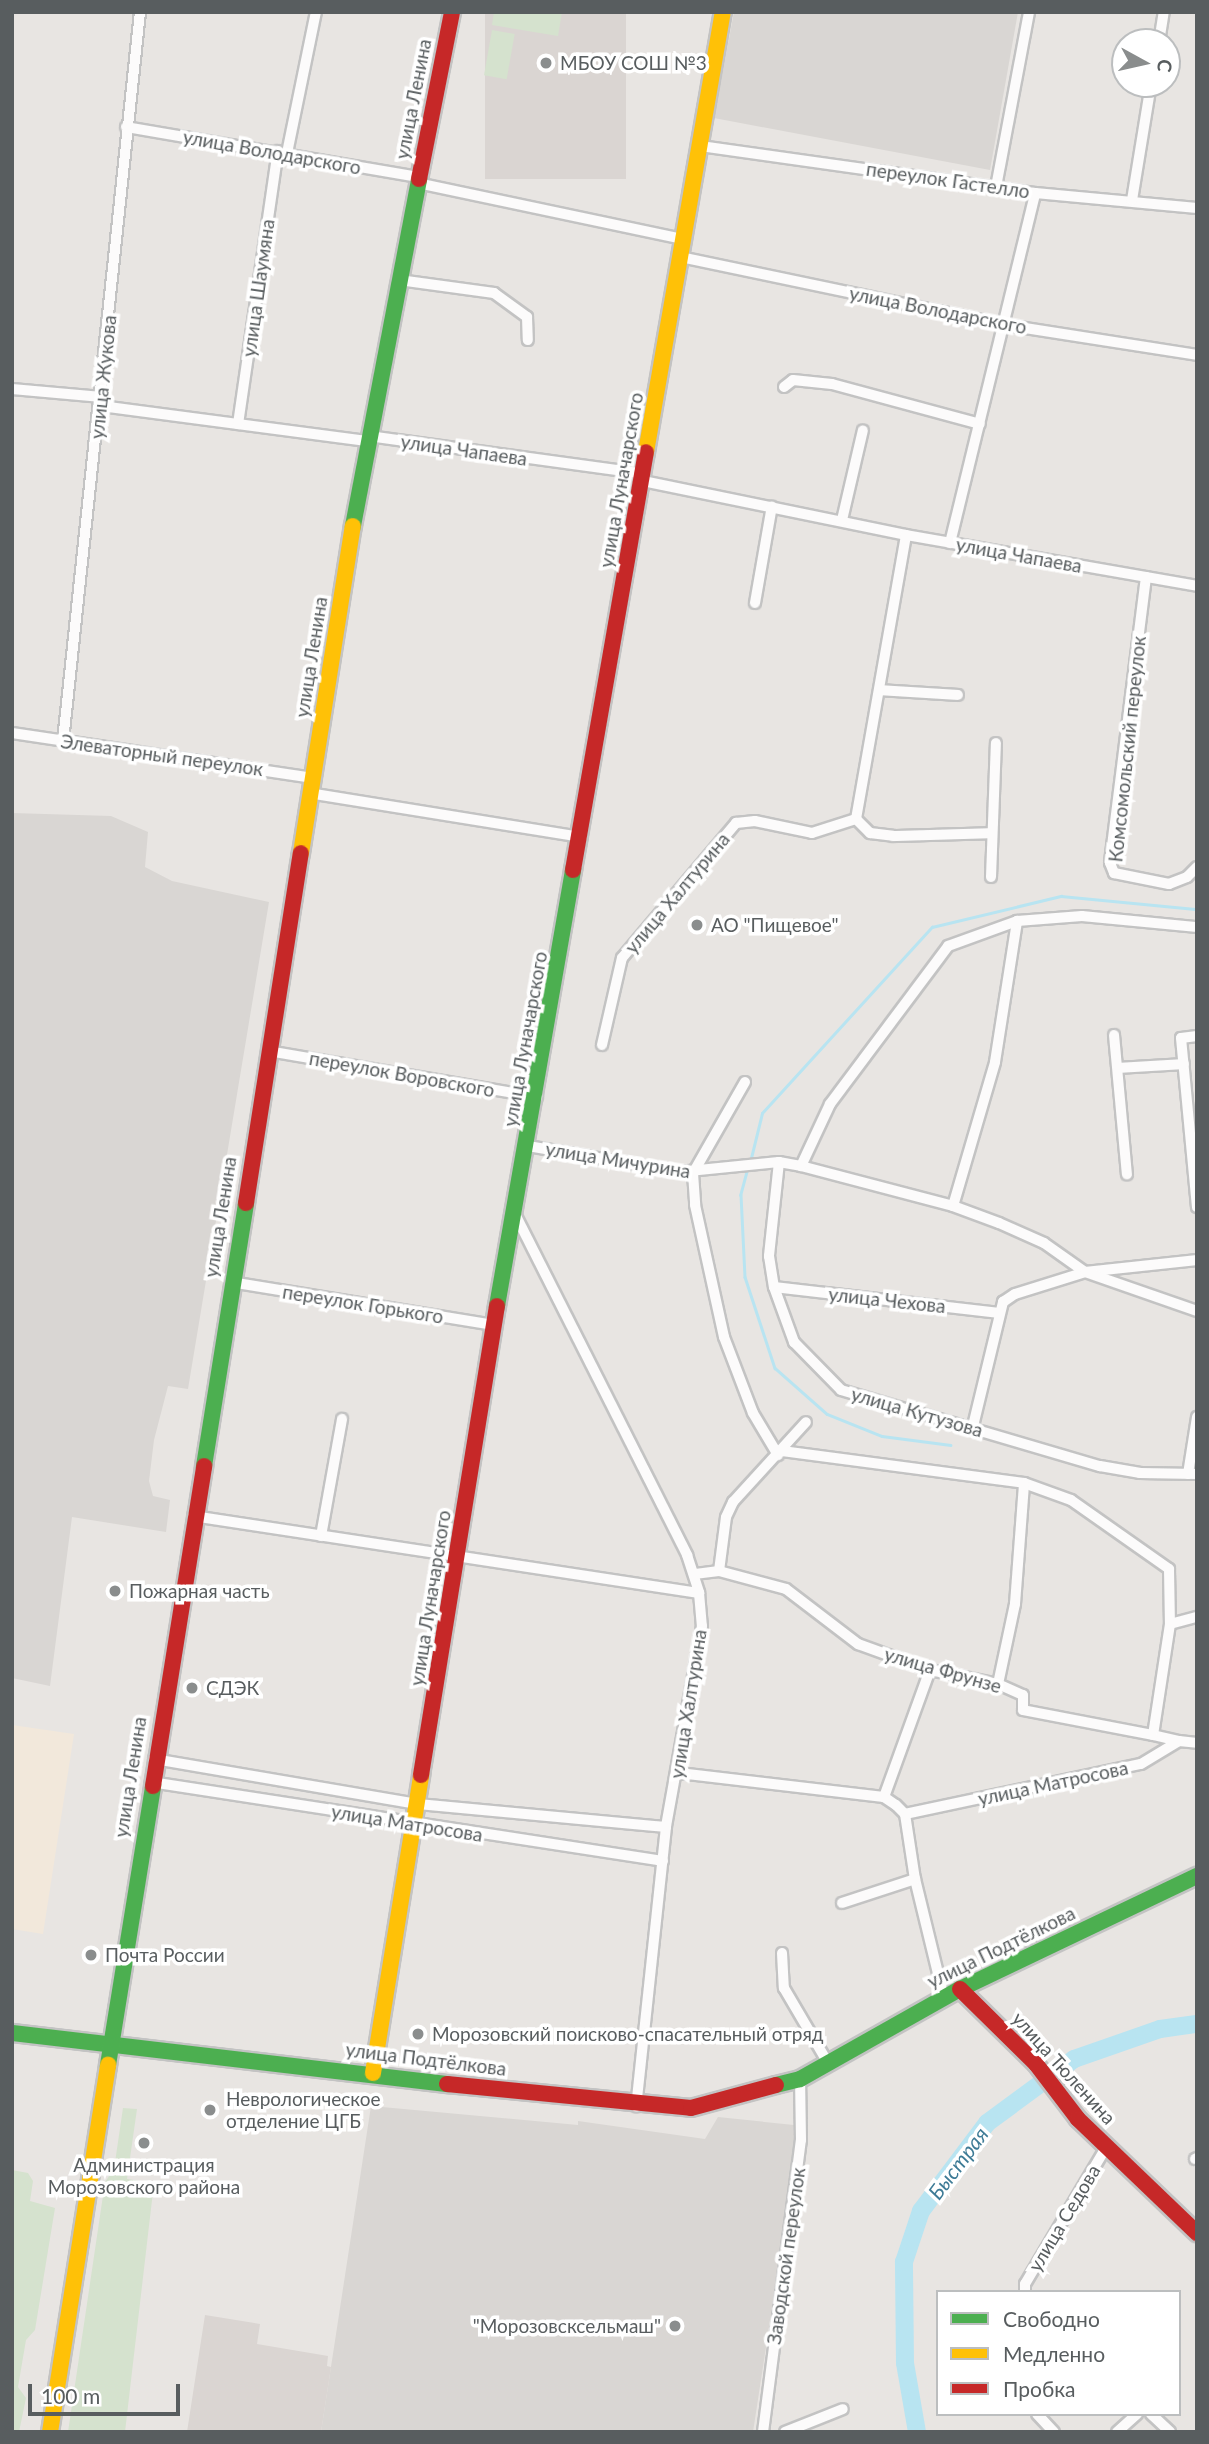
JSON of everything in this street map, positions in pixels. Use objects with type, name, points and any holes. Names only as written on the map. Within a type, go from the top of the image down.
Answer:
[{"type":"main road","name":"улица Ленина","points":[[50,2432],[154,1759],[368,438],[452,12]]},
{"type":"main road","name":"улица Луначарского","points":[[373,2073],[459,1558],[494,1325],[537,1097],[723,12]]},
{"type":"main road","name":"улица Подтёлкова","points":[[12,2034],[373,2073],[636,2106],[691,2108],[800,2079],[960,1989],[1197,1876]]},
{"type":"main road","name":"улица Тюленина","points":[[960,1989],[1036,2064],[1061,2099],[1197,2233]]},
{"type":"street","name":"улица Жукова","points":[[63,741],[101,402],[126,127],[140,12]]},
{"type":"street","name":"улица Шаумяна","points":[[238,424],[283,152],[316,12]]},
{"type":"street","points":[[996,187],[1028,12]]},
{"type":"street","points":[[1132,200],[1150,98]]},
{"type":"street","name":"улица Володарского","points":[[126,127],[283,152],[684,239]]},
{"type":"street","name":"переулок Гастелло","points":[[700,146],[1035,193],[1197,208]]},
{"type":"street","points":[[950,543],[1006,325],[1035,193]]},
{"type":"street","name":"улица Володарского","points":[[680,257],[1006,325],[1197,355]]},
{"type":"street","points":[[399,280],[494,293],[527,317],[528,340]]},
{"type":"street","points":[[784,387],[793,380],[832,384],[980,424]]},
{"type":"street","name":"улица Чапаева","points":[[12,389],[238,424],[368,438],[643,478],[906,535],[1197,586]]},
{"type":"street","points":[[842,520],[863,430]]},
{"type":"street","points":[[755,603],[772,506]]},
{"type":"street","points":[[906,535],[856,818],[870,833],[893,836],[992,833]]},
{"type":"street","name":"Комсомольский переулок","points":[[1146,577],[1110,863],[1114,873],[1170,884],[1187,877],[1197,867]]},
{"type":"street","points":[[878,690],[958,695]]},
{"type":"street","name":"Элеваторный переулок","points":[[12,733],[311,785],[581,837]]},
{"type":"street","points":[[991,877],[996,743]]},
{"type":"street","name":"улица Халтурина","points":[[602,1045],[622,958],[736,823],[755,821],[812,833],[834,829],[856,818]]},
{"type":"street","points":[[801,1166],[830,1104],[948,946],[1017,920],[1082,916],[1197,928]]},
{"type":"street","points":[[953,1206],[995,1062],[1017,920]]},
{"type":"street","points":[[1114,1035],[1127,1174]]},
{"type":"street","points":[[1197,1036],[1181,1038],[1197,1207]]},
{"type":"street","name":"переулок Воровского","points":[[268,1051],[537,1097]]},
{"type":"street","points":[[1118,1068],[1184,1064]]},
{"type":"street","points":[[745,1082],[693,1173],[695,1205],[724,1337],[752,1413],[780,1453],[1024,1483],[1071,1500],[1169,1569],[1170,1624],[1153,1735],[1197,1743]]},
{"type":"street","name":"улица Мичурина","points":[[528,1146],[693,1173],[779,1162],[801,1166],[953,1206],[1044,1243],[1085,1272]]},
{"type":"street","name":"улица Кутузова","points":[[779,1162],[769,1256],[774,1287],[793,1342],[841,1390],[973,1426],[1100,1466],[1140,1473],[1193,1474]]},
{"type":"street","name":"улица Халтурина","points":[[516,1216],[695,1574],[699,1593],[702,1626],[679,1773],[666,1827],[636,2106]]},
{"type":"street","points":[[973,1426],[1003,1302],[1015,1294],[1085,1272],[1197,1260]]},
{"type":"street","points":[[1085,1272],[1197,1311]]},
{"type":"street","name":"переулок Горького","points":[[232,1282],[494,1325]]},
{"type":"street","name":"улица Чехова","points":[[774,1287],[1000,1313]]},
{"type":"street","points":[[1193,1474],[1197,1417]]},
{"type":"street","points":[[321,1536],[342,1419]]},
{"type":"street","points":[[719,1572],[726,1517],[733,1502],[806,1422]]},
{"type":"street","points":[[998,1684],[1015,1604],[1024,1483]]},
{"type":"street","points":[[193,1516],[699,1593]]},
{"type":"street","name":"улица Фрунзе","points":[[695,1574],[719,1572],[786,1589],[858,1644],[930,1670],[998,1684],[1023,1695],[1023,1710],[1153,1735]]},
{"type":"street","points":[[1170,1624],[1197,1617]]},
{"type":"street","points":[[884,1797],[930,1670]]},
{"type":"street","name":"улица Матросова","points":[[905,1815],[1141,1764],[1179,1741]]},
{"type":"street","name":"улица Матросова","points":[[154,1759],[418,1804],[666,1827]]},
{"type":"street","points":[[679,1773],[884,1797],[905,1815],[915,1879],[944,1998]]},
{"type":"street","name":"улица Матросова","points":[[151,1782],[414,1826],[663,1861]]},
{"type":"street","points":[[842,1903],[915,1879]]},
{"type":"street","points":[[782,1953],[785,1988],[828,2063]]},
{"type":"street","name":"Заводской переулок","points":[[763,2432],[801,2140],[800,2079]]},
{"type":"street","name":"улица Седова","points":[[1025,2290],[1025,2284],[1107,2146]]},
{"type":"street","points":[[785,2432],[843,2410]]},
{"type":"street","points":[[1039,2416],[1054,2432]]},
{"type":"street","points":[[1117,2432],[1135,2416]]},
{"type":"street","points":[[1153,2416],[1170,2432]]},
{"type":"shaded area","name":"МБОУ СОШ №3","points":[[485,12],[626,12],[626,179],[485,179]]},
{"type":"shaded area","points":[[734,12],[1018,12],[990,170],[714,118]]},
{"type":"shaded area","points":[[12,813],[111,816],[148,832],[145,867],[172,881],[269,902],[188,1389],[168,1386],[154,1440],[149,1481],[153,1496],[170,1500],[166,1532],[72,1517],[50,1686],[12,1678]]},
{"type":"shaded area","points":[[12,1725],[74,1734],[43,1934],[12,1929]]},
{"type":"shaded area","points":[[371,2106],[578,2125],[578,2121],[705,2139],[718,2117],[794,2125],[796,2151],[753,2432],[321,2432]]},
{"type":"shaded area","points":[[205,2315],[260,2324],[257,2344],[328,2356],[327,2366],[331,2367],[321,2432],[187,2432]]},
{"type":"green space","points":[[494,12],[562,12],[558,36],[492,25]]},
{"type":"green space","points":[[492,30],[515,34],[507,79],[484,75]]},
{"type":"green space","points":[[123,2108],[137,2109],[127,2179],[154,2183],[125,2432],[68,2432],[105,2182],[114,2169]]},
{"type":"green space","points":[[12,2170],[28,2173],[33,2181],[30,2201],[55,2208],[35,2330],[26,2340],[18,2387],[26,2398],[19,2432],[12,2432]]},
{"type":"waterway","points":[[750,1162],[762,1113],[932,927],[1061,896],[1197,909]]},
{"type":"waterway","points":[[748,1168],[741,1195],[745,1277],[775,1368],[827,1414],[882,1436],[950,1445]]},
{"type":"waterway","name":"Быстрая","points":[[917,2432],[905,2363],[904,2262],[921,2211],[987,2123],[1074,2059],[1160,2029],[1197,2024]]},
{"type":"traffic: fast","points":[[353,526],[419,179]]},
{"type":"traffic: fast","points":[[497,1306],[573,870]]},
{"type":"traffic: fast","points":[[204,1466],[246,1203]]},
{"type":"traffic: fast","points":[[108,2065],[153,1786]]},
{"type":"traffic: fast","points":[[776,2085],[800,2079],[960,1989],[1197,1876]]},
{"type":"traffic: fast","points":[[12,2033],[447,2084]]},
{"type":"traffic: slow","points":[[646,452],[723,12]]},
{"type":"traffic: slow","points":[[301,853],[353,526]]},
{"type":"traffic: slow","points":[[373,2073],[421,1775]]},
{"type":"traffic: slow","points":[[50,2432],[108,2065]]},
{"type":"traffic: jam","points":[[419,179],[452,12]]},
{"type":"traffic: jam","points":[[573,870],[646,452]]},
{"type":"traffic: jam","points":[[246,1203],[301,853]]},
{"type":"traffic: jam","points":[[421,1775],[497,1306]]},
{"type":"traffic: jam","points":[[153,1786],[204,1466]]},
{"type":"traffic: jam","points":[[960,1989],[1036,2064],[1078,2119],[1197,2233]]},
{"type":"traffic: jam","points":[[447,2084],[691,2108],[776,2085]]},
{"type":"place","name":"МБОУ СОШ №3","points":[[546,63]]},
{"type":"place","name":"АО \"Пищевое\"","points":[[697,925]]},
{"type":"place","name":"Пожарная часть","points":[[115,1591]]},
{"type":"place","name":"СДЭК","points":[[192,1688]]},
{"type":"place","name":"Почта России","points":[[91,1955]]},
{"type":"place","name":"Морозовский поисково-спасательный отряд","points":[[418,2034]]},
{"type":"place","name":"Неврологическое отделение ЦГБ","points":[[210,2110]]},
{"type":"place","name":"Администрация Морозовского района","points":[[144,2143]]},
{"type":"place","name":"\"Морозовсксельмаш\"","points":[[675,2326]]}]
